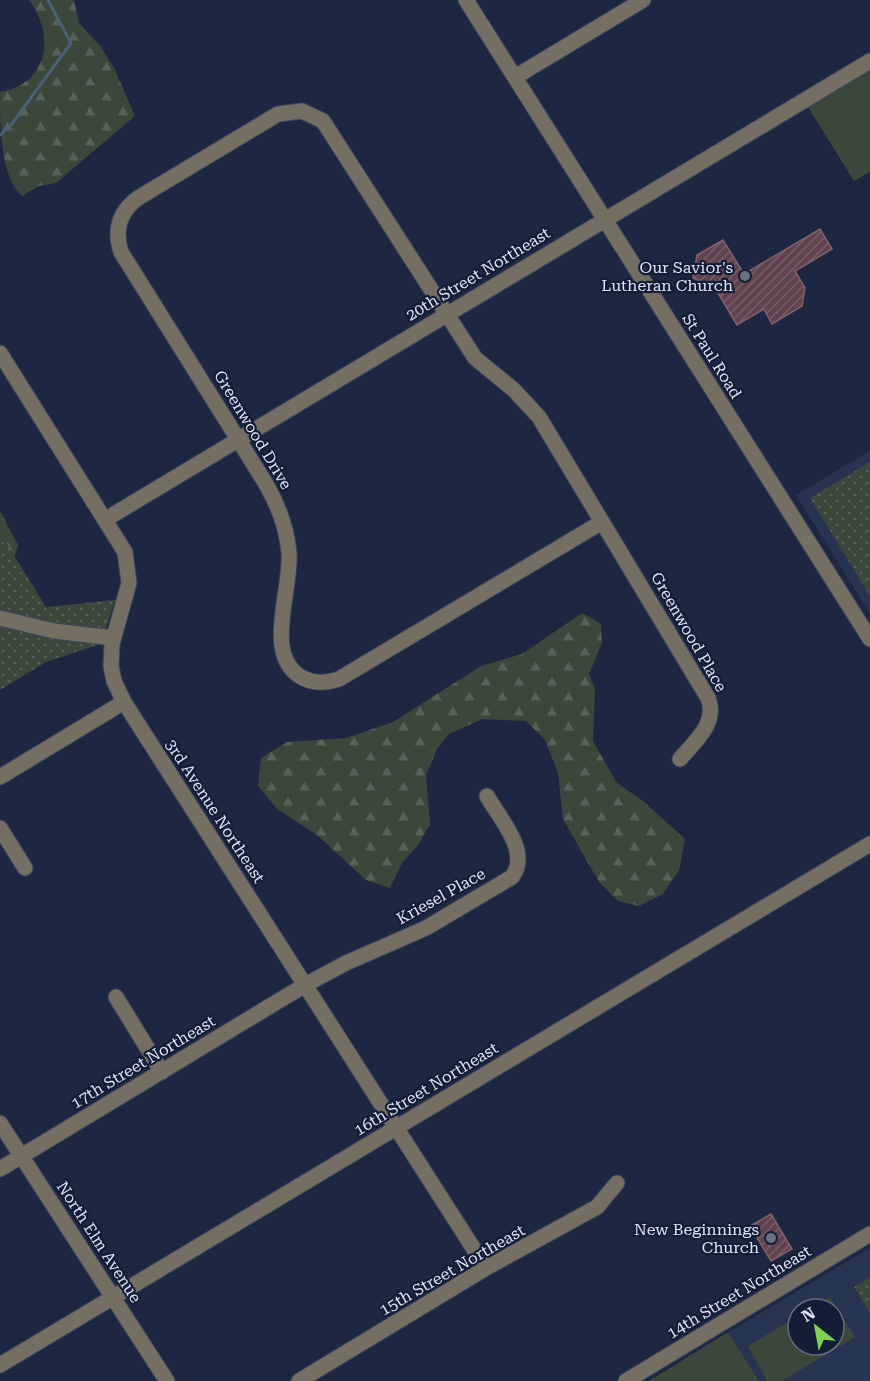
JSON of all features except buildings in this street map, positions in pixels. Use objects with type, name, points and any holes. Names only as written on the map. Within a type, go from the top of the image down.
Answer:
[{"type":"street","name":"St Paul Road","points":[[466,0],[870,639]]},
{"type":"street","points":[[514,77],[643,0]]},
{"type":"street","name":"20th Street Northeast","points":[[106,519],[870,61]]},
{"type":"street","name":"Greenwood Drive","points":[[302,111],[313,115],[329,129],[475,358],[521,396],[539,417],[602,522],[339,680],[329,682],[309,680],[290,667],[281,647],[289,573],[282,519],[266,484],[239,439],[121,252],[117,232],[123,212],[138,198],[278,114],[302,111]]},
{"type":"street","name":"3rd Avenue Northeast","points":[[0,353],[119,539],[129,567],[127,599],[113,638],[111,666],[114,681],[124,702],[486,1268]]},
{"type":"street","name":"Greenwood Place","points":[[602,522],[711,706],[709,723],[681,759]]},
{"type":"street","points":[[0,618],[54,631],[113,638]]},
{"type":"street","points":[[0,777],[124,702]]},
{"type":"street","name":"Kriesel Place","points":[[305,985],[346,963],[426,928],[512,878],[519,865],[517,847],[487,796]]},
{"type":"street","points":[[0,828],[25,868]]},
{"type":"street","name":"16th Street Northeast","points":[[0,1365],[870,844]]},
{"type":"street","name":"17th Street Northeast","points":[[0,1169],[305,985]]},
{"type":"street","points":[[116,997],[162,1072]]},
{"type":"street","name":"North Elm Avenue","points":[[0,1124],[167,1381]]},
{"type":"street","name":"15th Street Northeast","points":[[299,1381],[486,1268],[597,1207],[617,1183]]},
{"type":"street","name":"14th Street Northeast","points":[[626,1381],[870,1234]]},
{"type":"shaded area","points":[[870,451],[870,614],[796,495]]},
{"type":"shaded area","points":[[870,1248],[870,1381],[759,1381],[728,1332],[786,1298],[786,1357],[846,1357],[846,1297],[787,1297]]},
{"type":"green space","points":[[29,0],[74,0],[79,23],[101,47],[114,68],[135,116],[56,183],[39,186],[22,196],[9,176],[5,163],[1,135],[0,92],[16,87],[29,79],[43,57],[43,28]]},
{"type":"green space","points":[[870,71],[870,172],[854,181],[808,107]]},
{"type":"green space","points":[[870,462],[870,596],[810,498]]},
{"type":"green space","points":[[0,511],[18,545],[9,574],[0,572]]},
{"type":"green space","points":[[0,533],[46,607],[115,600],[101,644],[46,662],[0,690]]},
{"type":"green space","points":[[582,613],[601,624],[602,643],[589,674],[595,688],[593,741],[616,782],[644,802],[685,839],[679,870],[663,894],[639,906],[618,901],[599,882],[563,819],[558,773],[545,740],[526,721],[482,719],[449,734],[437,749],[426,775],[430,824],[418,845],[402,863],[390,888],[366,880],[317,835],[277,809],[258,786],[261,758],[287,742],[346,738],[393,722],[481,666],[522,654]]},
{"type":"green space","points":[[870,1277],[870,1313],[854,1287]]},
{"type":"green space","points":[[786,1323],[786,1357],[822,1357],[782,1381],[767,1381],[748,1346]]},
{"type":"green space","points":[[846,1323],[855,1337],[846,1342]]},
{"type":"green space","points":[[728,1332],[759,1381],[649,1381]]},
{"type":"waterway","points":[[0,135],[11,125],[71,43],[48,0]]},
{"type":"place","name":"Our Savior's Lutheran Church","points":[[745,276]]},
{"type":"place","name":"New Beginnings Church","points":[[771,1238]]}]
